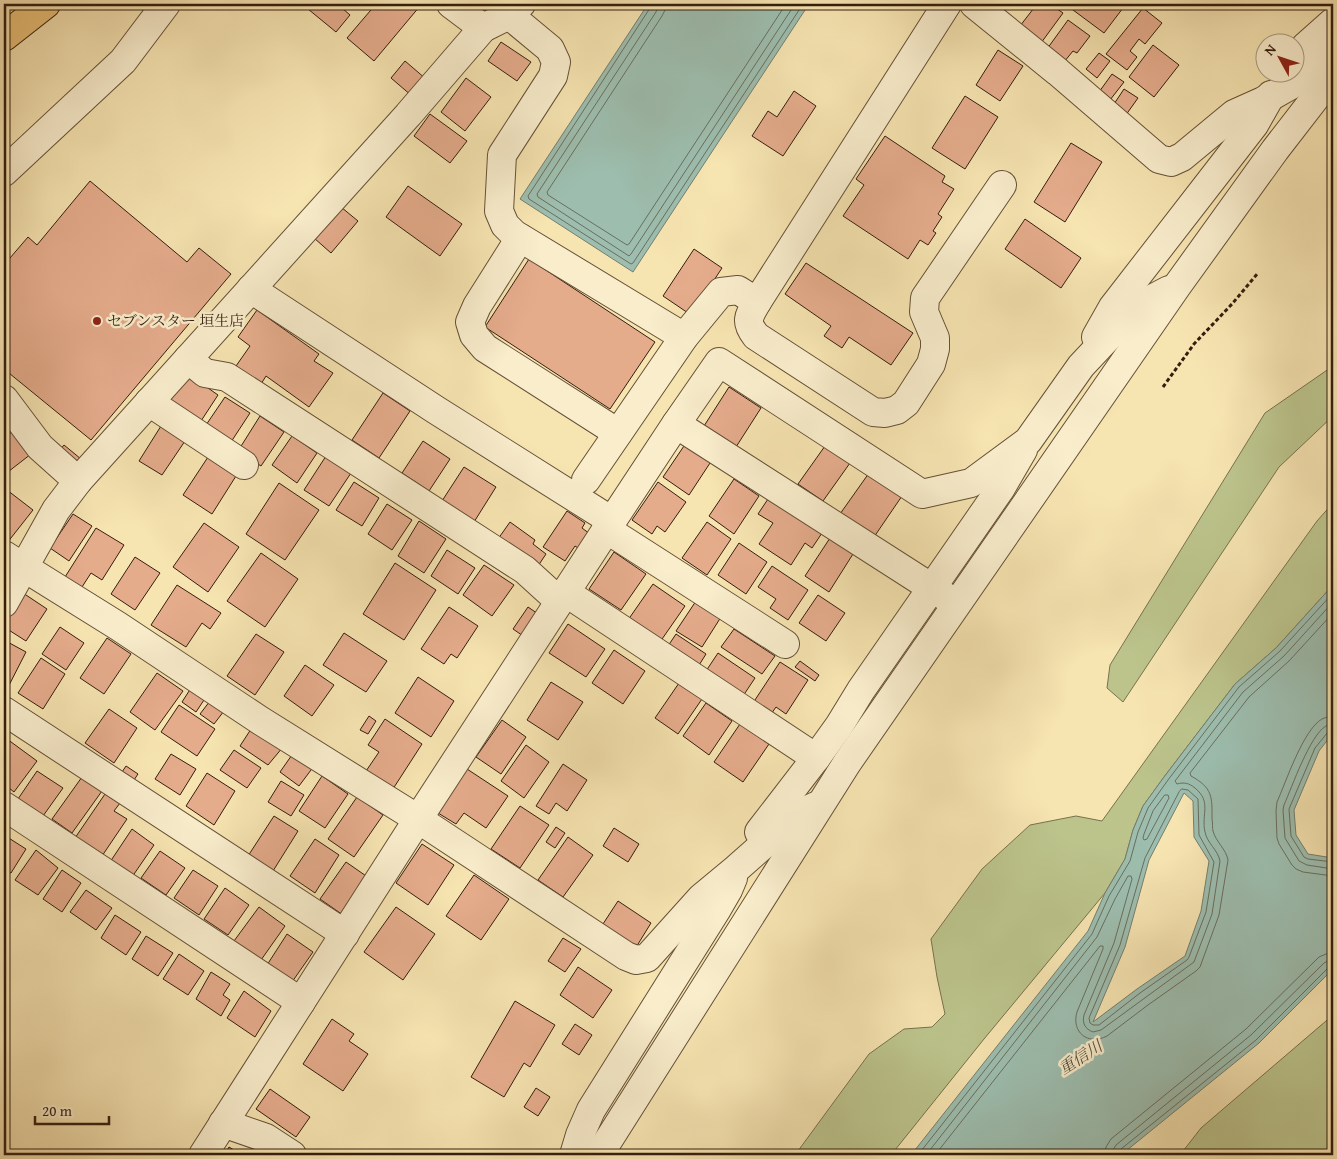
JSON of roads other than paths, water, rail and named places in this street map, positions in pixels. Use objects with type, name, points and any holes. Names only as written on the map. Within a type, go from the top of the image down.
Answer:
[{"type":"main road","points":[[4,37],[46,4]]},
{"type":"street","points":[[4,172],[123,61],[166,4]]},
{"type":"street","points":[[451,4],[482,28]]},
{"type":"street","points":[[947,4],[757,302],[749,316],[749,327],[756,336],[873,412],[885,413],[897,410],[906,403],[931,364],[935,349],[936,338],[924,312],[925,298],[1002,185]]},
{"type":"street","points":[[974,4],[1058,72],[1159,160],[1170,162],[1182,157],[1234,114],[1291,84],[1320,61],[1333,54]]},
{"type":"street","points":[[4,604],[13,561],[78,481],[408,115],[482,28],[515,10],[550,49],[556,62],[553,76],[502,155],[499,212],[505,226],[520,238],[684,337]]},
{"type":"street","points":[[1304,48],[1333,22]]},
{"type":"street","points":[[598,1155],[847,763],[1177,286],[1275,150],[1333,76]]},
{"type":"street","points":[[574,1155],[591,1110],[717,909],[749,847],[816,758],[1000,488],[1028,441],[1081,366],[1113,307],[1254,125],[1279,82]]},
{"type":"street","points":[[520,238],[477,306],[470,322],[474,335],[485,348],[618,433]]},
{"type":"street","points":[[1081,366],[1112,333],[1148,300],[1177,286]]},
{"type":"street","points":[[251,289],[609,525],[785,644]]},
{"type":"street","points":[[586,480],[684,337],[721,292],[738,290],[757,302]]},
{"type":"street","points":[[188,359],[205,373],[227,377],[525,570],[562,597],[816,758]]},
{"type":"street","points":[[203,1155],[562,597],[719,362],[922,494],[971,483],[1028,441]]},
{"type":"street","points":[[4,399],[40,448],[78,481]]},
{"type":"street","points":[[149,402],[244,465]]},
{"type":"street","points":[[676,424],[957,604]]},
{"type":"street","points":[[13,561],[118,626],[261,721],[418,819],[626,956],[636,960],[647,958],[701,898],[797,815],[822,804]]},
{"type":"street","points":[[4,711],[345,934]]},
{"type":"street","points":[[4,806],[301,1002]]},
{"type":"street","points":[[223,1123],[266,1138],[292,1155]]},
{"type":"water","points":[[648,4],[809,4],[633,272],[520,199]]},
{"type":"water","name":"重信川","points":[[1333,585],[1333,733],[1319,751],[1294,810],[1296,835],[1308,854],[1333,858],[1333,969],[1259,1043],[1121,1155],[911,1155],[1088,931],[1105,893],[1125,859],[1133,830],[1143,806],[1235,684],[1276,648]],"holes":[[[1184,793],[1193,801],[1194,837],[1209,861],[1201,911],[1185,956],[1093,1022],[1125,947],[1149,860]]]},
{"type":"place","name":"セブンスター 垣生店","points":[[97,321]]}]
